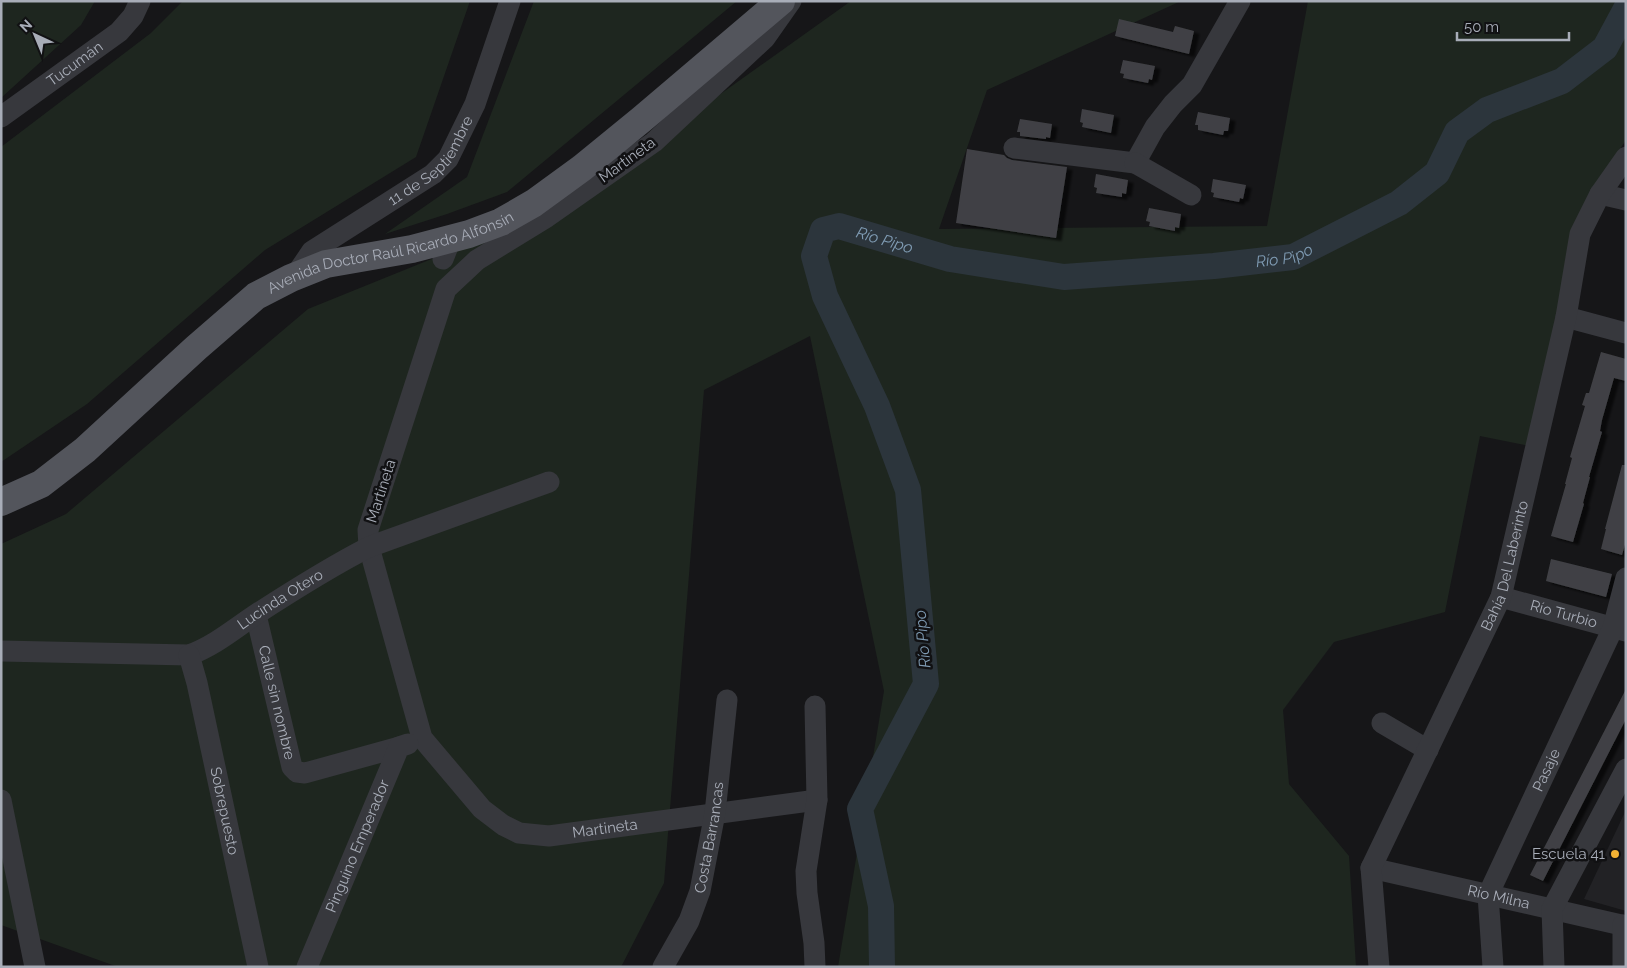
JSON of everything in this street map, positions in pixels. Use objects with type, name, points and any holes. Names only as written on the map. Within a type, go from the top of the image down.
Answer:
[{"type":"main road","name":"Avenida Doctor Raúl Ricardo Alfonsín","points":[[1,502],[41,484],[85,450],[196,348],[256,296],[295,276],[326,264],[412,249],[447,249],[469,234],[501,222],[534,203],[582,168],[642,119],[781,1]]},
{"type":"street","name":"Tucumán","points":[[1,118],[119,32],[134,16],[140,1]]},
{"type":"street","name":"11 de Septiembre","points":[[295,276],[312,250],[433,174],[448,159],[474,104],[510,1]]},
{"type":"street","name":"Martineta","points":[[791,1],[765,38],[654,142],[548,217],[477,260],[446,289],[368,530],[369,547],[422,738],[482,809],[503,825],[519,833],[549,836],[817,800]]},
{"type":"street","points":[[1135,163],[1155,127],[1192,85],[1240,1]]},
{"type":"street","points":[[1,101],[26,100]]},
{"type":"street","points":[[1014,148],[1135,163],[1191,195]]},
{"type":"street","name":"Bahía Del Laberinto","points":[[1371,868],[1501,597],[1566,317],[1580,234],[1600,194],[1626,157]]},
{"type":"street","points":[[1600,194],[1626,200]]},
{"type":"street","points":[[1566,317],[1626,333]]},
{"type":"street","name":"Lucinda Otero","points":[[1,651],[189,655],[205,649],[256,615],[369,547],[549,482]]},
{"type":"street","name":"Pasaje","points":[[1493,967],[1488,894],[1620,629],[1626,578]]},
{"type":"street","name":"Río Turbio","points":[[1501,597],[1620,629]]},
{"type":"street","name":"Calle sin nombre","points":[[256,615],[292,767],[297,772],[305,773],[399,746]]},
{"type":"street","name":"Sobrepuesto","points":[[189,655],[197,683],[258,967]]},
{"type":"street","name":"Costa Barrancas","points":[[663,967],[688,921],[700,891],[715,813],[727,700]]},
{"type":"street","points":[[814,706],[817,800],[806,871],[815,967]]},
{"type":"street","points":[[1382,724],[1428,750]]},
{"type":"street","points":[[399,746],[422,738]]},
{"type":"street","name":"Pinguino Emperador","points":[[307,967],[399,746]]},
{"type":"street","points":[[1554,967],[1552,909],[1626,769]]},
{"type":"street","points":[[1,800],[35,967]]},
{"type":"street","points":[[1371,868],[1379,967]]},
{"type":"street","name":"Río Milna","points":[[1371,868],[1624,926]]},
{"type":"street","points":[[1623,967],[1624,926]]},
{"type":"shaded area","points":[[1,1],[95,1],[81,25],[1,98]]},
{"type":"shaded area","points":[[183,1],[470,1],[416,157],[265,250],[87,404],[1,462],[1,147],[151,33]]},
{"type":"shaded area","points":[[534,1],[737,1],[507,192],[385,234],[467,177]]},
{"type":"shaded area","points":[[851,1],[1181,1],[987,90],[939,229],[1267,226],[1308,1],[1626,1],[1626,140],[1586,200],[1530,446],[1480,436],[1445,612],[1334,642],[1283,710],[1289,784],[1349,856],[1356,967],[838,967],[884,691],[810,336],[704,390],[664,883],[621,967],[118,967],[1,925],[1,544],[66,514],[308,309],[565,205]]},
{"type":"shaded area","name":"Escuela 41","points":[[1626,810],[1626,911],[1584,899]]},
{"type":"building","points":[[1119,19],[1173,32],[1175,26],[1194,31],[1189,54],[1115,36]]},
{"type":"building","points":[[1123,60],[1155,66],[1152,80],[1149,79],[1148,83],[1123,78],[1124,74],[1120,73]]},
{"type":"building","points":[[1082,109],[1114,115],[1111,133],[1082,127],[1083,123],[1080,122]]},
{"type":"building","points":[[1198,112],[1230,118],[1228,131],[1224,131],[1223,135],[1198,130],[1198,125],[1195,125]]},
{"type":"building","points":[[1020,119],[1052,124],[1050,138],[1020,136],[1020,132],[1017,132]]},
{"type":"building","points":[[967,149],[1004,155],[1012,160],[1067,167],[1056,238],[956,223]]},
{"type":"building","points":[[1096,174],[1128,180],[1126,194],[1122,193],[1122,197],[1096,193],[1097,188],[1094,187]]},
{"type":"building","points":[[1213,179],[1246,185],[1243,199],[1240,198],[1239,202],[1213,197],[1214,193],[1211,192]]},
{"type":"building","points":[[1149,208],[1181,214],[1179,228],[1175,227],[1175,231],[1149,226],[1150,222],[1146,221]]},
{"type":"building","points":[[1601,352],[1626,359],[1626,381],[1614,378],[1573,542],[1551,536],[1566,484],[1572,458],[1570,457],[1585,406],[1582,405],[1586,393],[1589,393]]},
{"type":"building","points":[[1622,465],[1626,465],[1626,541],[1622,555],[1601,549]]},
{"type":"building","points":[[1551,559],[1612,574],[1606,597],[1546,581]]},
{"type":"building","points":[[1626,689],[1626,719],[1543,881],[1530,875]]},
{"type":"waterway","name":"Río Pipo","points":[[882,967],[881,906],[860,809],[926,684],[908,490],[877,406],[825,296],[814,256],[823,230],[839,226],[950,259],[1064,277],[1214,266],[1293,257],[1399,203],[1437,173],[1457,132],[1487,110],[1562,81],[1605,48],[1626,9]]},
{"type":"place","name":"Escuela 41","points":[[1615,854]]}]
